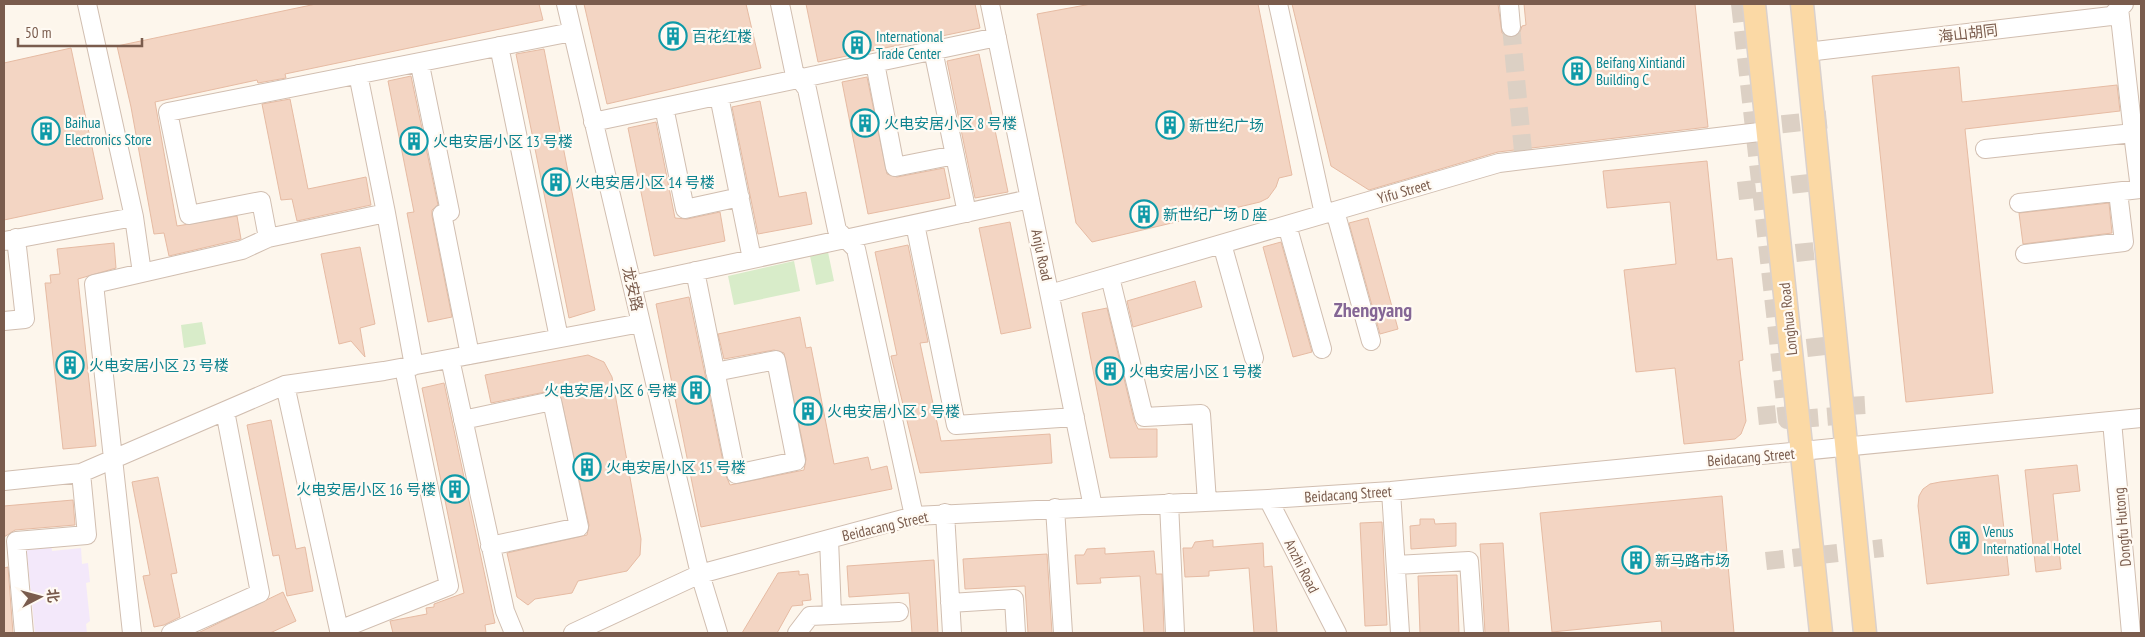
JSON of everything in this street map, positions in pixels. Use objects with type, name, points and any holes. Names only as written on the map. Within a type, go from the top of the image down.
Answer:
[{"type":"main road","name":"Longhua Road","points":[[1754,4],[1821,633]]},
{"type":"main road","points":[[1802,4],[1848,447],[1865,633]]},
{"type":"street","points":[[87,4],[134,217],[142,273]]},
{"type":"street","name":"龙安路","points":[[566,4],[700,574],[718,633]]},
{"type":"street","points":[[780,4],[794,71],[807,89],[837,230],[856,249],[914,516]]},
{"type":"street","name":"Anju Road","points":[[990,4],[1093,506]]},
{"type":"street","points":[[1278,4],[1329,213],[1371,341]]},
{"type":"street","points":[[1509,4],[1511,27]]},
{"type":"street","points":[[2019,204],[2140,189],[2133,133],[2135,102],[2122,6]]},
{"type":"street","name":"海山胡同","points":[[1807,52],[2110,16],[2122,6]]},
{"type":"street","points":[[268,238],[261,201],[189,215],[168,112],[572,32]]},
{"type":"street","points":[[594,122],[997,37]]},
{"type":"street","points":[[499,46],[559,338]]},
{"type":"street","points":[[933,50],[967,213]]},
{"type":"street","points":[[875,63],[895,167],[955,155]]},
{"type":"street","points":[[420,65],[450,212],[442,214],[470,355]]},
{"type":"street","points":[[284,385],[337,632],[449,586],[409,366],[386,213],[358,74]]},
{"type":"street","points":[[719,96],[752,259]]},
{"type":"street","points":[[664,108],[685,209],[740,198]]},
{"type":"street","name":"Yifu Street","points":[[1050,294],[1523,155],[1768,132]]},
{"type":"street","points":[[1985,149],[2133,133]]},
{"type":"street","points":[[2024,254],[2124,242],[2118,192]]},
{"type":"street","points":[[632,285],[1030,199]]},
{"type":"street","points":[[132,633],[94,284],[242,250],[268,238],[386,213]]},
{"type":"street","points":[[4,321],[25,319],[10,239],[134,217]]},
{"type":"street","points":[[915,224],[956,425],[1075,417]]},
{"type":"street","points":[[1287,225],[1322,349]]},
{"type":"street","points":[[1222,244],[1254,358]]},
{"type":"street","points":[[695,271],[715,372],[736,474],[796,461],[776,360],[715,372]]},
{"type":"street","points":[[1110,277],[1144,417],[1202,414],[1207,502]]},
{"type":"street","points":[[4,481],[81,472],[284,385],[450,359],[641,323]]},
{"type":"street","points":[[450,359],[505,611],[514,633]]},
{"type":"street","points":[[463,420],[552,401],[554,410],[579,527],[490,546]]},
{"type":"street","points":[[171,633],[260,593],[225,411]]},
{"type":"street","name":"Beidacang Street","points":[[573,633],[700,574],[914,516],[1093,506],[1268,500],[1392,491],[2141,418]]},
{"type":"street","name":"Dongfu Hutong","points":[[2112,421],[2131,633]]},
{"type":"street","points":[[24,633],[16,541],[87,535],[81,472]]},
{"type":"street","points":[[1392,491],[1400,633]]},
{"type":"street","name":"Anzhi Road","points":[[1268,500],[1337,633]]},
{"type":"street","points":[[1169,504],[1175,633]]},
{"type":"street","points":[[1056,508],[1063,633]]},
{"type":"street","points":[[945,513],[952,633]]},
{"type":"street","points":[[828,539],[832,615]]},
{"type":"street","points":[[1396,565],[1469,561],[1474,633]]},
{"type":"street","points":[[950,603],[1014,600],[1016,633]]},
{"type":"street","points":[[797,633],[810,616],[898,612]]},
{"type":"shaded area","points":[[51,542],[52,551],[81,548],[82,564],[88,563],[90,582],[86,583],[90,621],[86,624],[87,633],[35,633],[26,545]]},
{"type":"green space","points":[[828,252],[834,281],[816,285],[810,256]]},
{"type":"green space","points":[[794,261],[800,291],[734,305],[728,276]]},
{"type":"green space","points":[[202,322],[206,344],[184,348],[181,325]]},
{"type":"building","points":[[316,4],[539,4],[543,20],[285,74],[286,78],[258,83],[257,80],[155,102],[177,226],[237,216],[241,239],[169,256],[164,233],[154,234],[131,107],[117,46]]},
{"type":"building","name":"百花红楼","points":[[584,4],[746,4],[761,68],[607,104]]},
{"type":"building","name":"International Trade Center","points":[[806,4],[975,4],[980,28],[818,62]]},
{"type":"building","name":"新世纪广场","points":[[1091,4],[1258,4],[1292,175],[1279,178],[1276,187],[1268,198],[1260,202],[1092,242],[1076,223],[1037,14]]},
{"type":"building","points":[[1292,4],[1498,4],[1502,33],[1511,38],[1520,32],[1522,26],[1526,25],[1524,4],[1695,4],[1708,127],[1498,152],[1369,190],[1331,166]]},
{"type":"building","name":"Baihua Electronics Store","points":[[71,48],[103,199],[4,220],[4,63]]},
{"type":"building","name":"火电安居小区 14 号楼","points":[[544,49],[595,310],[569,318],[516,54]]},
{"type":"building","points":[[979,54],[1008,192],[975,198],[947,61]]},
{"type":"building","points":[[1959,67],[1962,102],[2117,85],[2120,111],[1965,129],[1993,393],[1906,402],[1872,76]]},
{"type":"building","name":"火电安居小区 13 号楼","points":[[411,76],[438,205],[432,210],[432,216],[452,317],[428,322],[407,213],[414,212],[388,81]]},
{"type":"building","name":"火电安居小区 8 号楼","points":[[867,77],[887,174],[897,177],[944,168],[950,198],[868,214],[842,82]]},
{"type":"building","points":[[290,99],[308,189],[366,177],[371,205],[297,221],[292,199],[281,200],[262,104]]},
{"type":"building","points":[[760,101],[779,197],[806,192],[812,224],[758,234],[732,107]]},
{"type":"building","points":[[656,122],[675,218],[687,219],[720,212],[725,241],[654,256],[628,128]]},
{"type":"building","points":[[1707,161],[1717,260],[1732,258],[1743,360],[1739,361],[1746,421],[1741,434],[1735,439],[1684,444],[1675,368],[1636,372],[1624,270],[1676,264],[1670,202],[1607,208],[1603,171]]},
{"type":"building","points":[[2109,203],[2112,233],[2023,244],[2019,213]]},
{"type":"building","points":[[1368,218],[1398,329],[1380,334],[1349,223]]},
{"type":"building","points":[[1010,222],[1031,328],[1001,334],[979,228]]},
{"type":"building","points":[[1281,242],[1312,352],[1293,357],[1263,247]]},
{"type":"building","name":"火电安居小区 23 号楼","points":[[114,243],[116,268],[78,279],[96,446],[63,449],[45,283],[51,283],[50,275],[60,274],[57,249]]},
{"type":"building","points":[[908,245],[928,342],[920,343],[941,441],[1050,434],[1052,463],[920,473],[891,356],[897,355],[875,252]]},
{"type":"building","points":[[360,247],[375,324],[360,328],[365,357],[351,341],[339,344],[321,254]]},
{"type":"building","name":"火电安居小区 1 号楼","points":[[1195,281],[1202,307],[1133,327],[1127,301]]},
{"type":"building","points":[[689,297],[726,476],[730,485],[804,470],[806,459],[784,353],[774,350],[724,359],[718,334],[800,317],[806,348],[811,347],[834,464],[868,457],[871,470],[887,466],[892,489],[701,527],[656,304]]},
{"type":"building","name":"火电安居小区 1 号楼","points":[[1107,308],[1134,420],[1138,429],[1157,429],[1157,457],[1110,458],[1082,313]]},
{"type":"building","points":[[588,355],[604,362],[612,377],[641,539],[640,555],[627,571],[578,581],[572,593],[535,599],[528,605],[517,597],[507,553],[587,535],[589,525],[560,394],[550,391],[491,403],[485,375]]},
{"type":"building","name":"火电安居小区 16 号楼","points":[[444,383],[495,623],[485,625],[486,633],[393,633],[390,621],[427,614],[426,608],[434,607],[434,604],[464,593],[422,388]]},
{"type":"building","points":[[271,420],[296,549],[305,547],[313,591],[287,596],[279,555],[273,556],[247,425]]},
{"type":"building","points":[[2077,465],[2080,491],[2053,494],[2061,569],[2036,572],[2025,470]]},
{"type":"building","name":"Venus International Hotel","points":[[1998,475],[2009,575],[1927,584],[1918,506],[1919,496],[1923,489],[1930,484],[1940,482]]},
{"type":"building","points":[[158,477],[177,573],[171,574],[180,617],[164,625],[154,627],[143,576],[150,575],[132,482]]},
{"type":"building","name":"新马路市场","points":[[1722,496],[1734,633],[1662,633],[1661,621],[1552,632],[1540,513]]},
{"type":"building","points":[[73,500],[75,525],[15,530],[4,537],[4,506]]},
{"type":"building","points":[[1420,519],[1434,519],[1435,524],[1456,523],[1456,546],[1411,549],[1410,526],[1420,525]]},
{"type":"building","points":[[1382,522],[1387,625],[1365,626],[1360,523]]},
{"type":"building","points":[[1213,540],[1213,547],[1263,543],[1264,567],[1272,566],[1277,633],[1254,633],[1249,568],[1209,571],[1209,576],[1185,577],[1183,548],[1192,548],[1195,542]]},
{"type":"building","points":[[1503,543],[1509,633],[1485,633],[1480,544]]},
{"type":"building","points":[[1105,548],[1105,554],[1154,551],[1156,574],[1162,574],[1164,633],[1144,633],[1140,576],[1100,578],[1101,583],[1077,584],[1075,555],[1084,555],[1087,549]]},
{"type":"building","points":[[1047,554],[1052,633],[1028,633],[1025,586],[965,589],[963,559]]},
{"type":"building","points":[[934,560],[938,633],[912,633],[909,593],[849,597],[847,566]]},
{"type":"building","points":[[8,567],[13,633],[4,633],[4,568]]},
{"type":"building","points":[[799,571],[799,575],[808,574],[811,600],[802,601],[803,605],[792,606],[777,633],[742,633],[778,573]]},
{"type":"building","points":[[1457,575],[1459,633],[1420,633],[1418,576]]},
{"type":"building","points":[[283,592],[296,621],[270,633],[198,633]]},
{"type":"tunnel","points":[[1740,4],[1787,420],[1849,415],[1848,407]]},
{"type":"tunnel","points":[[1511,27],[1523,151]]},
{"type":"tunnel","points":[[1755,127],[1832,119]]},
{"type":"tunnel","points":[[1738,191],[1826,181]]},
{"type":"tunnel","points":[[1769,256],[1833,249]]},
{"type":"tunnel","points":[[1780,351],[1842,344]]},
{"type":"tunnel","points":[[1848,406],[1865,405]]},
{"type":"tunnel","points":[[1758,416],[1787,413]]},
{"type":"tunnel","points":[[1766,561],[1883,548]]},
{"type":"place","name":"百花红楼","points":[[673,36]]},
{"type":"place","name":"International Trade Center","points":[[857,45]]},
{"type":"place","name":"Beifang Xintiandi Building C","points":[[1577,71]]},
{"type":"place","name":"火电安居小区 8 号楼","points":[[865,123]]},
{"type":"place","name":"新世纪广场","points":[[1170,125]]},
{"type":"place","name":"Baihua Electronics Store","points":[[46,131]]},
{"type":"place","name":"火电安居小区 13 号楼","points":[[414,141]]},
{"type":"place","name":"火电安居小区 14 号楼","points":[[556,182]]},
{"type":"place","name":"新世纪广场 D 座","points":[[1144,214]]},
{"type":"place","name":"火电安居小区 23 号楼","points":[[70,365]]},
{"type":"place","name":"火电安居小区 1 号楼","points":[[1110,371]]},
{"type":"place","name":"火电安居小区 6 号楼","points":[[696,390]]},
{"type":"place","name":"火电安居小区 5 号楼","points":[[808,411]]},
{"type":"place","name":"火电安居小区 15 号楼","points":[[587,467]]},
{"type":"place","name":"火电安居小区 16 号楼","points":[[455,489]]},
{"type":"place","name":"Venus International Hotel","points":[[1964,540]]},
{"type":"place","name":"新马路市场","points":[[1636,560]]},
{"type":"district","name":"Zhengyang","points":[[1373,310]]}]
